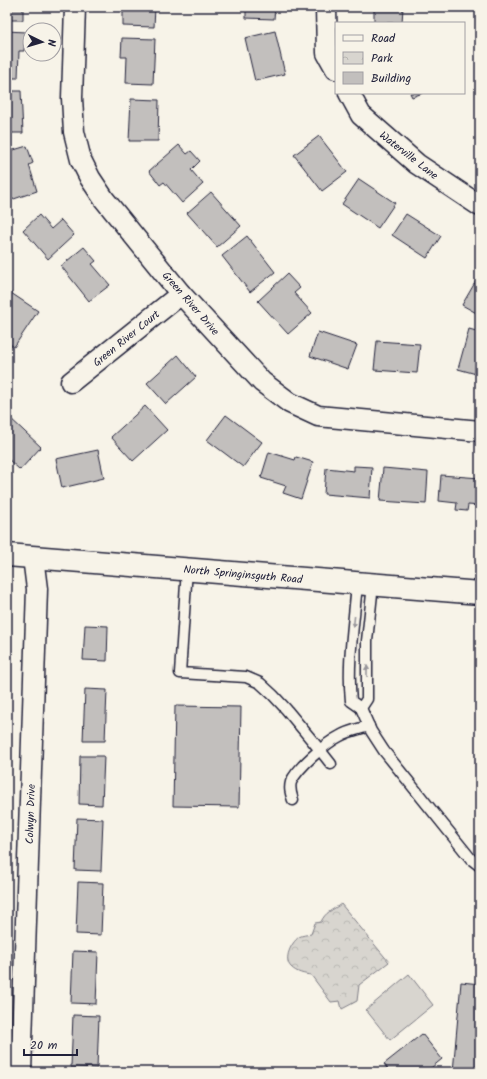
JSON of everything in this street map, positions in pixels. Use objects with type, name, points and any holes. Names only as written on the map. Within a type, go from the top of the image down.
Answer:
[{"type":"street","name":"Green River Drive","points":[[75,7],[72,98],[74,132],[82,160],[90,178],[104,199],[181,294],[262,382],[290,404],[318,416],[480,431]]},
{"type":"street","points":[[326,7],[327,53],[335,67]]},
{"type":"street","name":"Waterville Lane","points":[[350,94],[361,115],[417,164],[480,206]]},
{"type":"street","name":"Green River Court","points":[[71,382],[181,294]]},
{"type":"street","name":"North Springinsguth Road","points":[[7,555],[480,593]]},
{"type":"street","name":"Colwyn Drive","points":[[21,1072],[37,589],[33,557]]},
{"type":"lane","points":[[187,569],[180,673],[246,677],[260,682],[286,709],[331,764]]},
{"type":"lane","points":[[365,584],[350,655],[349,683],[351,701],[361,708],[369,726],[384,751],[471,859],[480,866]]},
{"type":"lane","points":[[361,708],[367,699],[365,584]]},
{"type":"lane","points":[[294,800],[290,791],[291,783],[296,773],[301,768],[320,750],[340,736],[369,726]]},
{"type":"green space","points":[[341,904],[389,962],[359,985],[357,1001],[342,1009],[340,1001],[331,1002],[311,975],[296,971],[291,967],[288,960],[289,951],[293,943],[300,936],[311,934],[315,923],[321,922],[327,913]]},
{"type":"green space","points":[[409,974],[433,1005],[390,1040],[366,1010]]},
{"type":"building","points":[[7,7],[23,7],[23,20],[7,20]]},
{"type":"building","points":[[123,7],[155,7],[154,27],[123,26]]},
{"type":"building","points":[[246,7],[275,7],[274,19],[246,18]]},
{"type":"building","points":[[374,7],[403,7],[402,22],[374,22]]},
{"type":"building","points":[[7,31],[22,32],[22,51],[19,51],[18,78],[7,78]]},
{"type":"building","points":[[275,31],[285,74],[255,81],[245,38]]},
{"type":"building","points":[[122,38],[155,39],[153,84],[126,83],[127,57],[121,57]]},
{"type":"building","points":[[7,91],[21,91],[23,133],[7,133]]},
{"type":"building","points":[[410,94],[420,94],[412,97]]},
{"type":"building","points":[[131,99],[159,100],[158,141],[129,141]]},
{"type":"building","points":[[319,136],[347,172],[322,191],[294,155]]},
{"type":"building","points":[[179,145],[187,154],[191,151],[200,161],[191,170],[203,184],[182,203],[164,182],[160,185],[149,171]]},
{"type":"building","points":[[27,146],[33,163],[29,165],[37,191],[11,200],[7,188],[7,152]]},
{"type":"building","points":[[359,179],[395,203],[378,228],[342,204]]},
{"type":"building","points":[[211,192],[241,226],[217,247],[187,213]]},
{"type":"building","points":[[406,214],[441,236],[427,258],[392,235]]},
{"type":"building","points":[[39,215],[51,229],[61,220],[74,235],[48,259],[23,230]]},
{"type":"building","points":[[247,236],[275,272],[250,292],[222,256]]},
{"type":"building","points":[[84,247],[96,261],[92,264],[110,285],[89,301],[61,266]]},
{"type":"building","points":[[287,274],[300,288],[294,293],[312,313],[288,334],[258,301]]},
{"type":"building","points":[[480,274],[480,315],[462,305]]},
{"type":"building","points":[[8,291],[38,311],[14,347],[7,342]]},
{"type":"building","points":[[469,329],[480,332],[480,375],[458,369]]},
{"type":"building","points":[[318,332],[357,345],[348,369],[310,356]]},
{"type":"building","points":[[377,341],[420,344],[417,373],[374,370]]},
{"type":"building","points":[[178,355],[196,377],[166,404],[147,383]]},
{"type":"building","points":[[145,406],[167,430],[133,461],[111,437]]},
{"type":"building","points":[[226,415],[262,442],[243,467],[207,440]]},
{"type":"building","points":[[8,416],[41,447],[20,470],[7,458]]},
{"type":"building","points":[[98,450],[104,478],[62,488],[56,459]]},
{"type":"building","points":[[269,452],[295,460],[296,457],[313,462],[301,499],[283,493],[286,486],[261,478]]},
{"type":"building","points":[[354,466],[372,467],[370,498],[324,494],[326,468],[354,471]]},
{"type":"building","points":[[383,468],[428,472],[426,504],[380,501]]},
{"type":"building","points":[[441,475],[480,478],[480,506],[468,505],[467,511],[456,510],[457,503],[439,501]]},
{"type":"building","points":[[85,625],[108,626],[107,661],[83,660]]},
{"type":"building","points":[[85,689],[107,690],[105,741],[83,741]]},
{"type":"building","points":[[175,706],[241,707],[239,807],[173,806]]},
{"type":"building","points":[[80,756],[104,756],[102,805],[79,804]]},
{"type":"building","points":[[77,818],[103,819],[101,871],[75,870]]},
{"type":"building","points":[[78,882],[103,883],[101,935],[76,934]]},
{"type":"building","points":[[73,951],[98,952],[96,1004],[71,1003]]},
{"type":"building","points":[[461,982],[480,984],[480,1072],[453,1072]]},
{"type":"building","points":[[73,1015],[99,1016],[97,1068],[71,1067]]},
{"type":"building","points":[[422,1034],[442,1059],[426,1072],[390,1072],[384,1064]]}]
